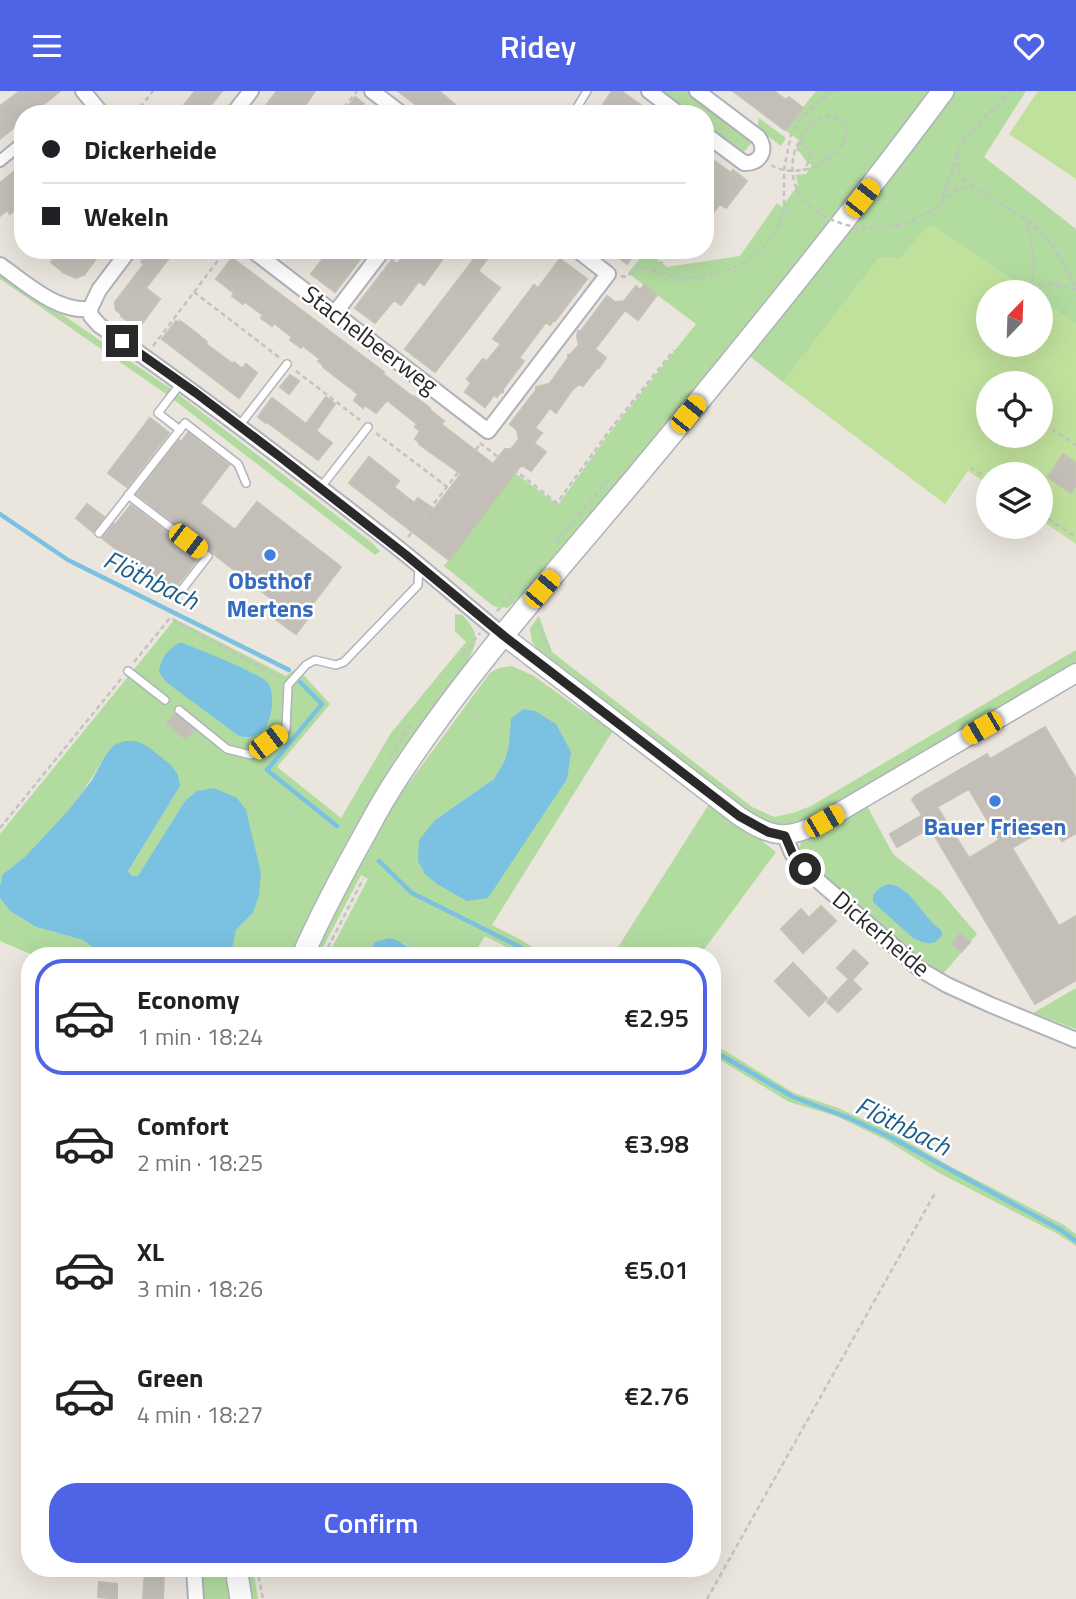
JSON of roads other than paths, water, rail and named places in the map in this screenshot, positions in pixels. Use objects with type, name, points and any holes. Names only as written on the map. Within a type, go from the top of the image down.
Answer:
[{"type":"main road","points":[[307,947],[335,888],[393,784],[496,629],[672,433],[885,168],[943,91]]},
{"type":"main road","points":[[237,1577],[241,1599]]},
{"type":"street","points":[[83,91],[95,105]]},
{"type":"street","points":[[240,105],[251,91]]},
{"type":"street","points":[[372,91],[390,105]]},
{"type":"street","points":[[649,91],[667,105]]},
{"type":"street","points":[[697,91],[758,137],[763,144],[763,153],[756,161],[744,163],[714,141]]},
{"type":"street","points":[[0,161],[14,149]]},
{"type":"street","points":[[122,259],[99,290],[90,309],[91,316],[99,325],[182,383],[393,544],[496,629],[739,816],[768,832],[785,836],[804,831],[824,821],[1076,673]]},
{"type":"street","name":"Stachelbeerweg","points":[[264,259],[488,431],[608,274],[589,259]]},
{"type":"street","points":[[335,313],[376,259]]},
{"type":"street","points":[[0,265],[57,304],[90,309]]},
{"type":"street","name":"Dickerheide","points":[[785,836],[800,865],[921,970],[991,1005],[1076,1040]]},
{"type":"street","points":[[195,1577],[196,1599]]},
{"type":"lane","points":[[239,426],[287,364]]},
{"type":"lane","points":[[180,430],[159,413],[182,383]]},
{"type":"lane","points":[[99,533],[186,423],[238,464],[246,482]]},
{"type":"lane","points":[[320,488],[368,427]]},
{"type":"lane","points":[[128,495],[208,556],[181,591]]},
{"type":"lane","points":[[179,710],[227,749],[251,755],[286,729],[288,687],[306,664],[318,660],[336,664],[344,662],[418,585],[419,565]]},
{"type":"lane","points":[[128,671],[165,700]]},
{"type":"water","points":[[179,643],[242,668],[268,683],[272,693],[271,714],[260,733],[247,737],[239,736],[166,682],[159,672],[161,663],[168,651]]},
{"type":"water","points":[[523,709],[535,711],[556,724],[571,752],[567,779],[488,898],[467,901],[425,874],[418,861],[419,840],[435,820],[494,779],[505,760],[511,719]]},
{"type":"water","points":[[136,741],[147,746],[171,765],[178,775],[180,786],[128,871],[132,876],[138,876],[185,801],[197,791],[214,788],[237,798],[246,810],[261,873],[259,895],[253,913],[236,930],[233,947],[92,947],[83,940],[36,927],[10,911],[0,898],[3,874],[25,857],[67,812],[114,745]]},
{"type":"water","points":[[889,884],[905,891],[941,930],[939,939],[929,943],[913,938],[873,902],[873,895]]},
{"type":"water","points":[[389,938],[408,947],[372,947],[375,942]]},
{"type":"waterway","name":"Flöthbach","points":[[0,514],[68,560],[289,670]]},
{"type":"waterway","name":"Flöthbach","points":[[300,682],[322,704],[267,770],[337,826]]},
{"type":"waterway","name":"Flöthbach","points":[[379,861],[412,893],[520,947]]},
{"type":"waterway","name":"Flöthbach","points":[[721,1055],[793,1097],[892,1138],[1061,1230],[1076,1241]]},
{"type":"place","name":"Obsthof Mertens","points":[[270,555]]},
{"type":"place","name":"Bauer Friesen","points":[[995,801]]}]
